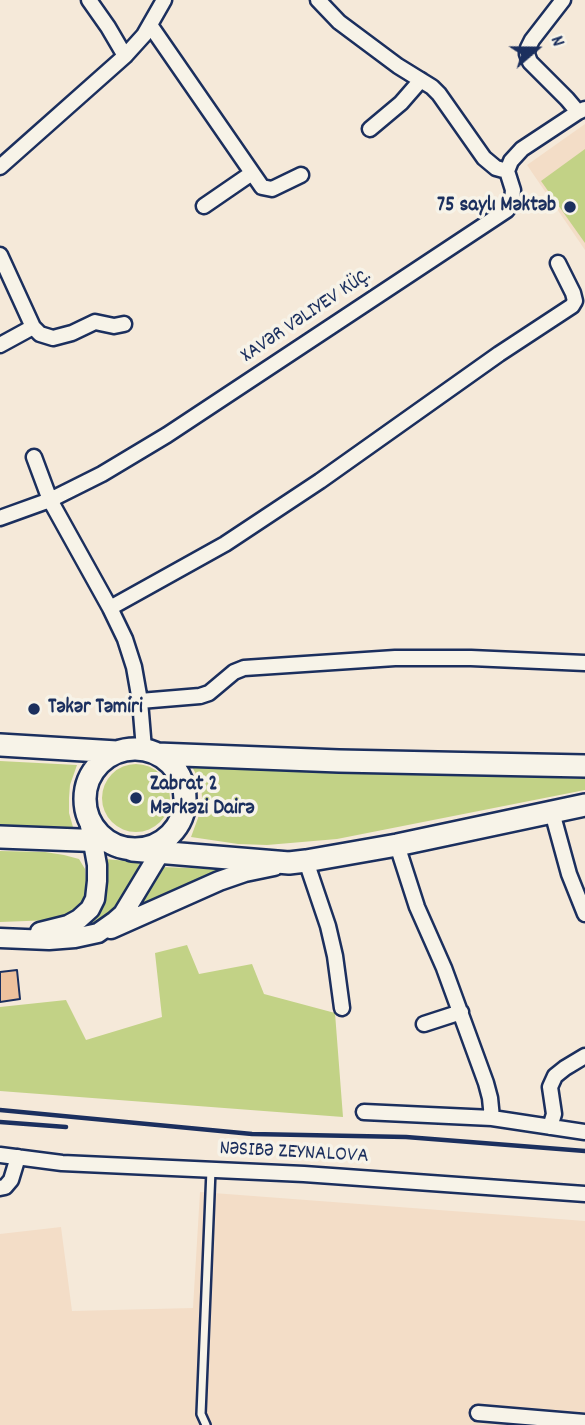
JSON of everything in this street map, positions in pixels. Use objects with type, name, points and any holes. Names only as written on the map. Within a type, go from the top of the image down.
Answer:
[{"type":"main road","points":[[0,745],[117,752]]},
{"type":"main road","points":[[99,841],[85,807],[84,793],[88,780],[105,758],[130,749],[339,761],[585,766]]},
{"type":"main road","points":[[150,752],[169,762],[177,772],[185,798],[184,812],[164,844]]},
{"type":"main road","points":[[0,837],[99,841],[132,850],[164,844],[297,862],[397,845],[585,805]]},
{"type":"street","points":[[89,0],[125,57]]},
{"type":"street","points":[[0,167],[125,57],[145,34],[164,0]]},
{"type":"street","points":[[318,0],[340,22],[439,94],[484,158],[496,168],[507,171],[511,161],[522,149],[581,110],[530,62],[527,54],[532,40],[563,0]]},
{"type":"street","points":[[150,25],[262,187],[272,190],[301,175]]},
{"type":"street","points":[[370,129],[401,103],[421,80]]},
{"type":"street","name":"XAVƏR VƏLIYEV KÜÇ.","points":[[0,519],[50,500],[102,474],[167,435],[507,210],[512,201],[513,190],[507,171]]},
{"type":"street","points":[[204,206],[252,173]]},
{"type":"street","points":[[0,255],[33,327],[40,334],[53,338],[95,322],[114,326],[124,324]]},
{"type":"street","points":[[110,608],[225,544],[572,306],[575,301],[573,293],[558,263]]},
{"type":"street","points":[[0,345],[33,327]]},
{"type":"street","points":[[34,457],[50,500],[125,639],[134,667],[150,752]]},
{"type":"street","points":[[140,701],[200,696],[209,693],[234,672],[244,668],[395,658],[585,663]]},
{"type":"street","points":[[552,811],[569,874],[585,914]]},
{"type":"street","points":[[3,938],[68,925],[90,909],[97,881],[99,841]]},
{"type":"street","points":[[98,933],[122,914],[164,844]]},
{"type":"street","points":[[397,845],[417,906],[444,968],[486,1083],[492,1118]]},
{"type":"street","points":[[3,938],[49,940],[98,933],[125,924],[244,872],[297,862],[328,926],[342,1008]]},
{"type":"street","points":[[424,1024],[461,1012]]},
{"type":"street","points":[[550,1127],[554,1114],[550,1087],[555,1076],[585,1056]]},
{"type":"street","points":[[364,1112],[492,1118],[585,1132]]},
{"type":"street","name":"NƏSIBƏ ZEYNALOVA","points":[[0,1155],[100,1165],[304,1174],[585,1194]]},
{"type":"street","points":[[0,1188],[5,1187],[11,1180],[18,1157]]},
{"type":"street","points":[[478,1413],[585,1422]]},
{"type":"lane","points":[[206,1425],[201,1414],[211,1170]]},
{"type":"shaded area","name":"75 saylı Məktəb","points":[[585,124],[585,250],[527,165]]},
{"type":"shaded area","points":[[200,1192],[585,1221],[585,1425],[0,1425],[0,1234],[61,1227],[72,1311],[193,1308]]},
{"type":"green space","points":[[585,149],[585,243],[541,181]]},
{"type":"green space","points":[[0,761],[77,765],[69,798],[73,827],[0,826]]},
{"type":"green space","name":"Zabrat 2 Mərkəzi Dairə","points":[[136,764],[149,767],[160,774],[167,785],[170,798],[167,811],[160,822],[149,829],[136,832],[123,829],[112,822],[105,811],[102,798],[105,785],[112,774],[123,767]]},
{"type":"green space","points":[[191,765],[585,779],[585,790],[337,839],[267,845],[238,844],[191,837],[202,798],[201,783]]},
{"type":"green space","points":[[0,851],[45,852],[79,859],[85,869],[84,899],[73,911],[53,920],[0,922]]},
{"type":"green space","points":[[105,859],[140,862],[129,890],[118,908],[93,927],[71,933],[86,925],[103,906],[107,892]]},
{"type":"green space","points":[[160,867],[220,869],[219,873],[142,908],[139,903]]},
{"type":"green space","points":[[187,945],[199,974],[252,964],[264,994],[335,1013],[343,1117],[0,1091],[0,1007],[66,1000],[86,1040],[162,1017],[155,953]]},
{"type":"building","points":[[17,970],[20,999],[0,1002],[0,972]]},
{"type":"railway","points":[[0,1110],[252,1134],[406,1137],[585,1151]]},
{"type":"railway","points":[[0,1122],[66,1127]]},
{"type":"place","name":"75 saylı Məktəb","points":[[570,207]]},
{"type":"place","name":"Təkər Təmiri","points":[[34,709]]},
{"type":"place","name":"Zabrat 2 Mərkəzi Dairə","points":[[136,798]]}]
